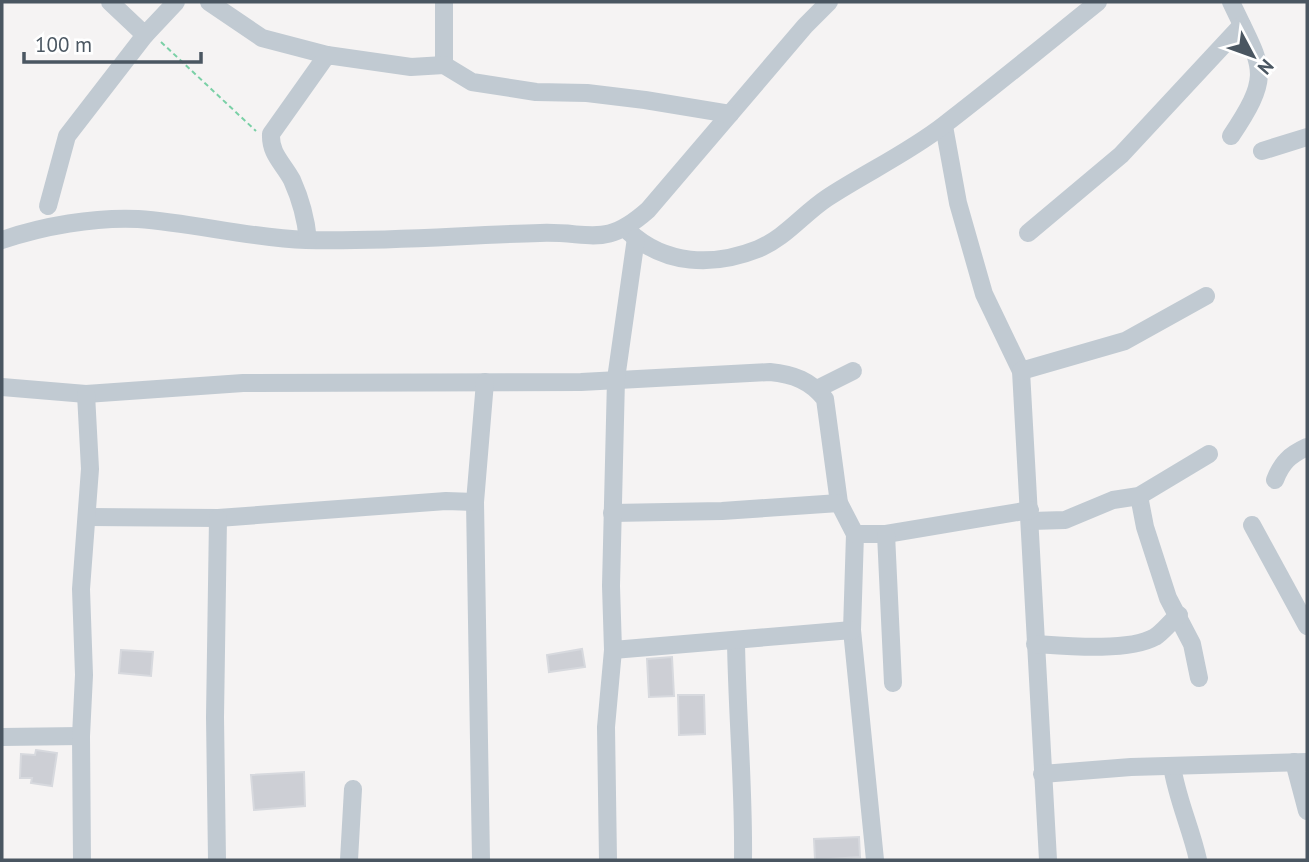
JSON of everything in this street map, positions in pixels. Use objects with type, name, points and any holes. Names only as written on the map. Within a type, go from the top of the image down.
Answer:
[{"type":"street","points":[[110,2],[148,33]]},
{"type":"street","points":[[48,206],[67,136],[148,33],[176,2]]},
{"type":"street","points":[[209,2],[262,38],[327,55],[411,67],[444,65],[472,82],[536,92],[610,95],[730,114]]},
{"type":"street","points":[[444,2],[444,65]]},
{"type":"street","points":[[608,860],[607,727],[614,650],[612,513],[616,379],[631,233],[730,114],[829,2]]},
{"type":"street","points":[[2,240],[65,226],[138,219],[307,240],[458,239],[540,233],[597,236],[631,233],[660,254],[683,259],[713,259],[757,249],[775,240],[826,199],[944,126],[1098,2]]},
{"type":"street","points":[[1231,2],[1260,67],[1261,80],[1251,106],[1231,136]]},
{"type":"street","points":[[1028,233],[1121,155],[1242,25]]},
{"type":"street","points":[[307,240],[302,204],[271,145],[274,127],[327,55]]},
{"type":"street","points":[[944,126],[958,203],[984,294],[1021,371],[1048,860]]},
{"type":"street","points":[[1262,151],[1307,136]]},
{"type":"street","points":[[1021,371],[1125,341],[1206,296]]},
{"type":"street","points":[[817,389],[853,371]]},
{"type":"street","points":[[2,387],[86,394],[243,383],[485,382],[788,373],[817,389],[825,400],[839,503],[855,534],[852,630],[875,860]]},
{"type":"street","points":[[481,860],[475,502],[485,382]]},
{"type":"street","points":[[82,860],[81,736],[84,675],[81,589],[89,517],[90,469],[86,394]]},
{"type":"street","points":[[1276,480],[1280,467],[1291,454],[1307,447]]},
{"type":"street","points":[[855,534],[886,534],[1031,516],[1065,520],[1113,500],[1139,496],[1209,454]]},
{"type":"street","points":[[1139,496],[1145,527],[1168,598],[1192,644],[1199,678]]},
{"type":"street","points":[[89,517],[218,518],[446,501],[475,502]]},
{"type":"street","points":[[612,513],[722,511],[839,503]]},
{"type":"street","points":[[217,860],[215,718],[218,518]]},
{"type":"street","points":[[1252,525],[1307,626]]},
{"type":"street","points":[[886,534],[894,683]]},
{"type":"street","points":[[1035,644],[1069,647],[1139,641],[1157,636],[1179,615]]},
{"type":"street","points":[[614,650],[852,630]]},
{"type":"street","points":[[736,641],[738,732],[744,799],[743,860]]},
{"type":"street","points":[[2,737],[81,736]]},
{"type":"street","points":[[1042,774],[1300,762],[1307,811]]},
{"type":"street","points":[[1172,766],[1177,798],[1191,832],[1198,860]]},
{"type":"street","points":[[349,860],[353,789]]},
{"type":"path","points":[[148,33],[271,145]]},
{"type":"building","points":[[582,649],[585,667],[549,672],[547,655]]},
{"type":"building","points":[[121,650],[153,652],[151,676],[119,673]]},
{"type":"building","points":[[672,657],[674,696],[649,697],[647,659]]},
{"type":"building","points":[[678,695],[704,695],[705,734],[679,735]]},
{"type":"building","points":[[36,750],[57,753],[52,786],[31,783],[32,778],[20,778],[21,754],[35,755]]},
{"type":"building","points":[[304,772],[305,806],[254,810],[251,775]]},
{"type":"building","points":[[859,837],[860,857],[815,860],[814,839]]}]
